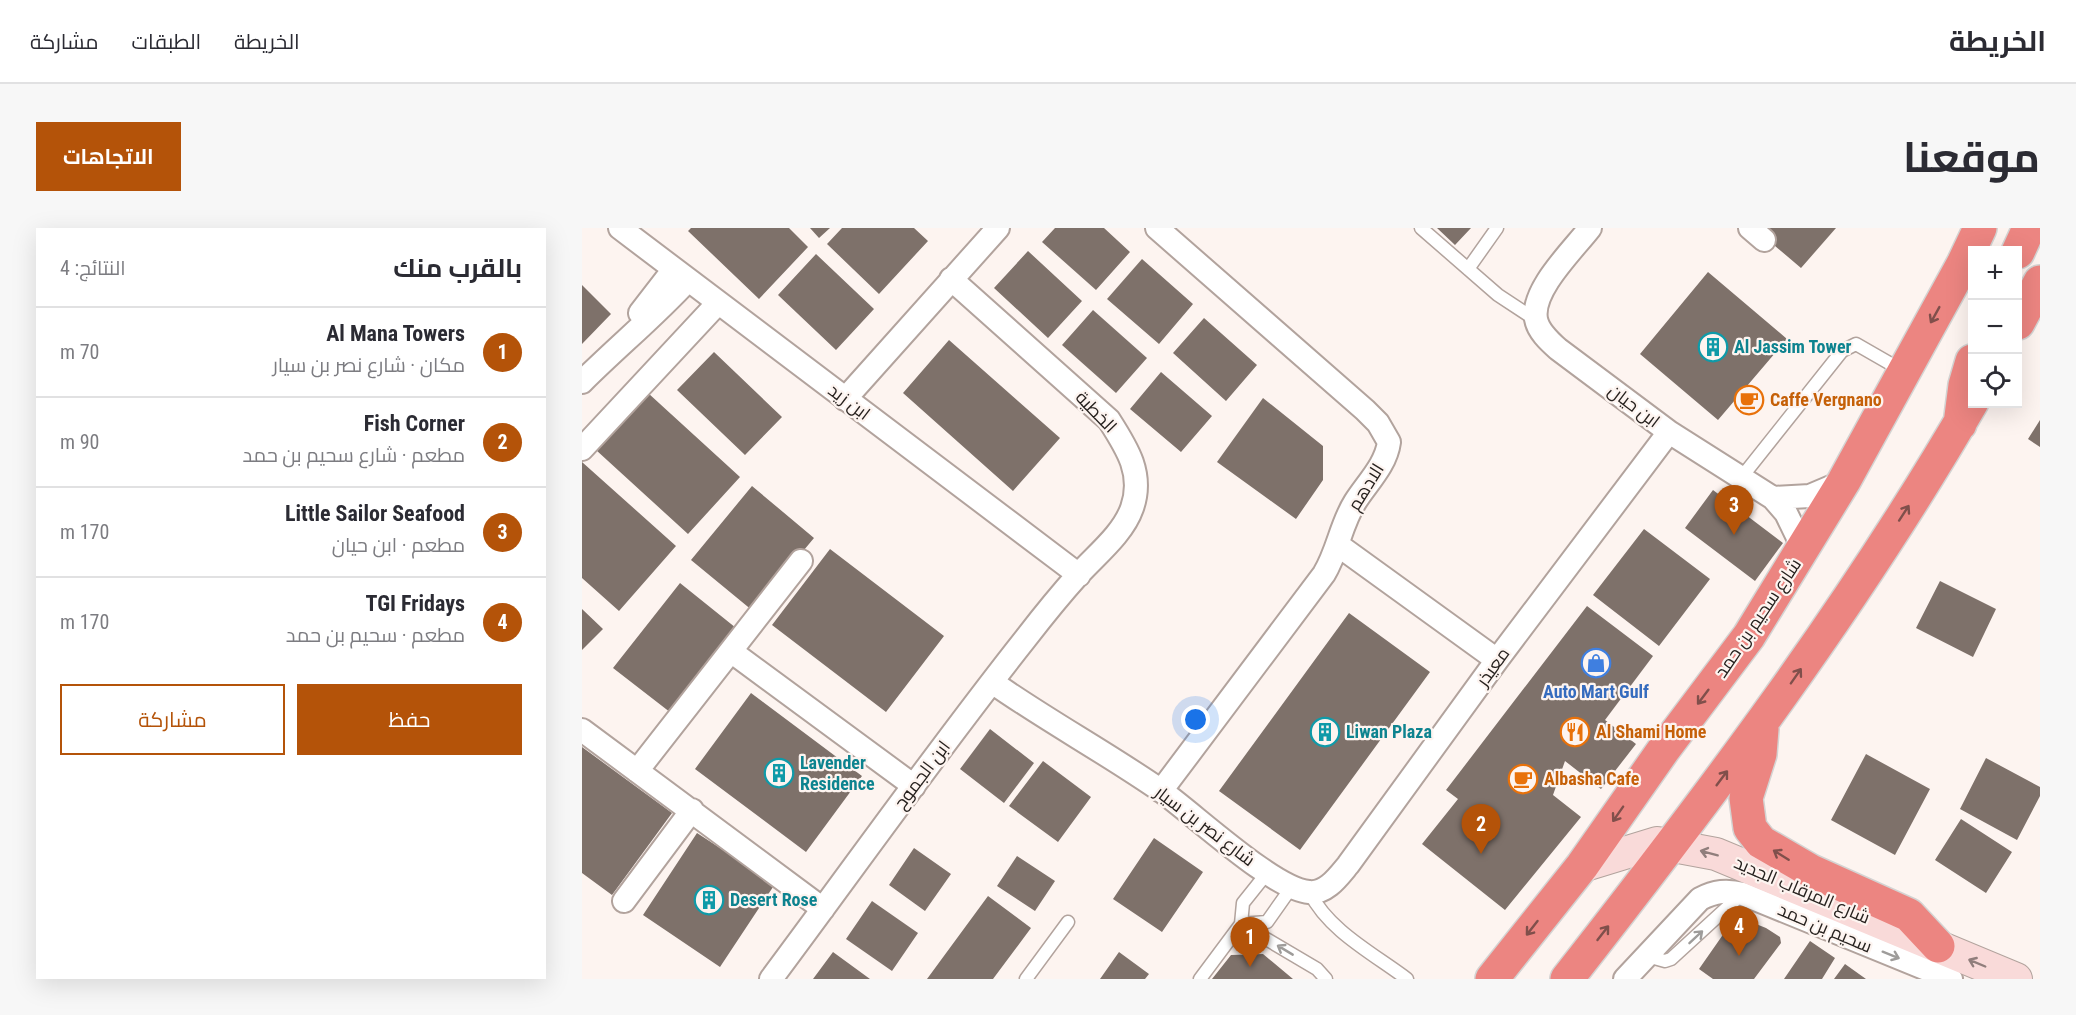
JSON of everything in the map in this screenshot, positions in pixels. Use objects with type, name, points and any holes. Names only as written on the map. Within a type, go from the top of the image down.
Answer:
[{"type":"highway","name":"شارع سحيم بن حمد","points":[[1492,979],[1582,866],[1664,749],[1749,636],[1804,550],[1844,481],[1980,228]]},
{"type":"highway","points":[[2021,246],[2029,228]]},
{"type":"highway","points":[[2022,316],[2040,282]]},
{"type":"highway","points":[[1567,979],[1673,844],[1828,631],[1966,413],[1965,385],[1968,375]]},
{"type":"highway","points":[[1762,723],[1760,754],[1746,798],[1750,828],[1761,842],[1811,871],[1909,915],[1938,946]]},
{"type":"street","points":[[845,399],[998,228]]},
{"type":"street","name":"الادهم","points":[[1156,228],[1365,410],[1378,423],[1389,442],[1382,463],[1354,504],[1324,574],[1161,791]]},
{"type":"street","points":[[1536,320],[1536,305],[1542,288],[1590,228]]},
{"type":"street","name":"ابن زيد","points":[[626,230],[718,303],[1078,574]]},
{"type":"street","points":[[582,382],[628,335],[644,308],[681,274]]},
{"type":"street","name":"الخطية","points":[[951,279],[1109,420],[1126,447],[1135,467],[1137,488],[1131,509],[1119,531],[1078,574]]},
{"type":"street","points":[[582,448],[718,303]]},
{"type":"street","name":"ابن حيان","points":[[1536,320],[1544,336],[1558,349],[1669,432],[1773,498],[1786,513],[1804,550]]},
{"type":"street","name":"معيذر","points":[[1301,890],[1324,889],[1348,865],[1497,660],[1669,432]]},
{"type":"street","points":[[1773,498],[1810,496],[1844,481]]},
{"type":"street","points":[[1338,545],[1497,660]]},
{"type":"street","points":[[637,771],[801,561]]},
{"type":"street","name":"ابن الجموح","points":[[771,979],[992,682],[1078,574]]},
{"type":"street","points":[[732,652],[914,786]]},
{"type":"street","name":"شارع نصر بن سيار","points":[[992,682],[1161,791],[1267,873],[1301,890]]},
{"type":"street","points":[[582,730],[823,909]]},
{"type":"street","points":[[624,901],[692,810]]},
{"type":"street","name":"شارع المرقاب الجديد","points":[[1582,866],[1657,843],[1673,844],[1716,854],[2016,979]]},
{"type":"street","name":"سحيم بن حمد","points":[[1625,979],[1700,899],[1710,893],[1728,891],[1743,894],[1951,979]]},
{"type":"lane","points":[[1421,228],[1498,295],[1536,320]]},
{"type":"lane","points":[[1468,269],[1497,228]]},
{"type":"lane","points":[[1741,478],[1842,351],[1856,344],[1904,372]]},
{"type":"lane","points":[[1200,979],[1241,924],[1243,903],[1267,873]]},
{"type":"lane","points":[[1241,924],[1267,922],[1301,890]]},
{"type":"lane","name":"شارع نصر بن سيار","points":[[1301,890],[1336,926],[1407,979]]},
{"type":"lane","points":[[1026,979],[1068,922]]},
{"type":"lane","points":[[1241,924],[1317,969],[1326,979]]},
{"type":"building","points":[[691,228],[789,228],[808,247],[759,299],[688,231]]},
{"type":"building","points":[[810,228],[830,228],[819,238]]},
{"type":"building","points":[[842,228],[914,228],[928,241],[879,294],[827,244]]},
{"type":"building","points":[[1055,228],[1104,228],[1130,252],[1096,290],[1042,242]]},
{"type":"building","points":[[1437,228],[1471,228],[1455,245]]},
{"type":"building","points":[[1754,228],[1836,228],[1801,268]]},
{"type":"building","points":[[1028,251],[1082,301],[1048,338],[994,288]]},
{"type":"building","points":[[816,254],[874,309],[836,350],[778,295]]},
{"type":"building","points":[[1142,259],[1193,304],[1159,344],[1107,299]]},
{"type":"building","name":"Al Jassim Tower","points":[[1708,272],[1787,339],[1718,420],[1640,354]]},
{"type":"building","points":[[582,285],[611,314],[582,344]]},
{"type":"building","points":[[1093,310],[1147,358],[1116,393],[1062,345]]},
{"type":"building","points":[[1204,318],[1257,365],[1226,401],[1173,353]]},
{"type":"building","points":[[949,340],[1060,438],[1013,491],[903,393]]},
{"type":"building","points":[[714,352],[782,417],[745,455],[677,390]]},
{"type":"building","points":[[1161,372],[1212,416],[1181,452],[1130,409]]},
{"type":"building","points":[[648,393],[740,477],[688,534],[596,450]]},
{"type":"building","points":[[1263,398],[1323,446],[1323,480],[1296,519],[1217,462]]},
{"type":"building","points":[[2040,420],[2040,447],[2028,439]]},
{"type":"building","points":[[582,462],[676,546],[619,611],[582,578]]},
{"type":"building","points":[[752,486],[814,538],[753,611],[691,560]]},
{"type":"building","points":[[1713,490],[1783,543],[1755,581],[1685,528]]},
{"type":"building","points":[[1644,529],[1710,579],[1659,646],[1593,595]]},
{"type":"building","points":[[830,549],[944,636],[886,712],[772,625]]},
{"type":"building","points":[[1940,581],[1996,609],[1973,657],[1916,628]]},
{"type":"building","points":[[680,583],[741,632],[675,716],[613,668]]},
{"type":"building","points":[[1587,606],[1653,656],[1605,720],[1636,744],[1601,789],[1565,761],[1553,795],[1581,817],[1505,910],[1422,844],[1458,799],[1446,790]]},
{"type":"building","points":[[582,609],[603,629],[582,650]]},
{"type":"building","name":"Liwan Plaza","points":[[1349,613],[1430,672],[1300,850],[1219,791]]},
{"type":"building","name":"Lavender Residence","points":[[751,693],[862,776],[806,852],[695,769]]},
{"type":"building","points":[[990,729],[1034,763],[1004,803],[960,769]]},
{"type":"building","points":[[582,747],[672,813],[612,895],[582,873]]},
{"type":"building","points":[[1866,754],[1930,789],[1895,855],[1831,820]]},
{"type":"building","points":[[1986,758],[2040,787],[2040,796],[2017,840],[1960,809]]},
{"type":"building","points":[[1043,761],[1091,797],[1058,842],[1009,806]]},
{"type":"building","points":[[1961,819],[2012,852],[1986,893],[1935,860]]},
{"type":"building","name":"Desert Rose","points":[[697,833],[775,884],[720,967],[643,915]]},
{"type":"building","points":[[1154,838],[1203,872],[1162,932],[1113,899]]},
{"type":"building","points":[[914,848],[951,874],[925,911],[889,885]]},
{"type":"building","points":[[1017,856],[1055,881],[1035,911],[997,886]]},
{"type":"building","points":[[988,896],[1031,928],[993,979],[927,979]]},
{"type":"building","points":[[872,901],[918,933],[892,971],[846,939]]},
{"type":"building","points":[[1736,916],[1766,928],[1780,937],[1781,943],[1754,979],[1713,979],[1699,969]]},
{"type":"building","points":[[1810,941],[1835,958],[1822,979],[1784,979]]},
{"type":"building","points":[[833,952],[870,979],[813,979]]},
{"type":"building","points":[[1119,952],[1149,974],[1145,979],[1100,979]]},
{"type":"building","points":[[1263,954],[1293,979],[1212,979],[1231,955]]},
{"type":"building","points":[[1845,964],[1866,979],[1834,979]]},
{"type":"place","name":"Al Jassim Tower","points":[[1713,347]]},
{"type":"place","name":"Caffe Vergnano","points":[[1749,400]]},
{"type":"place","name":"Little Sailor Seafood","points":[[1734,535]]},
{"type":"place","name":"Auto Mart Gulf","points":[[1596,663]]},
{"type":"place","name":"Liwan Plaza","points":[[1325,732]]},
{"type":"place","name":"Al Shami Home","points":[[1575,732]]},
{"type":"place","name":"Lavender Residence","points":[[779,773]]},
{"type":"place","name":"Albasha Cafe","points":[[1523,779]]},
{"type":"place","name":"Fish Corner","points":[[1481,854]]},
{"type":"place","name":"Desert Rose","points":[[709,900]]},
{"type":"place","name":"TGI Fridays","points":[[1739,956]]},
{"type":"place","name":"Al Mana Towers","points":[[1250,967]]}]
